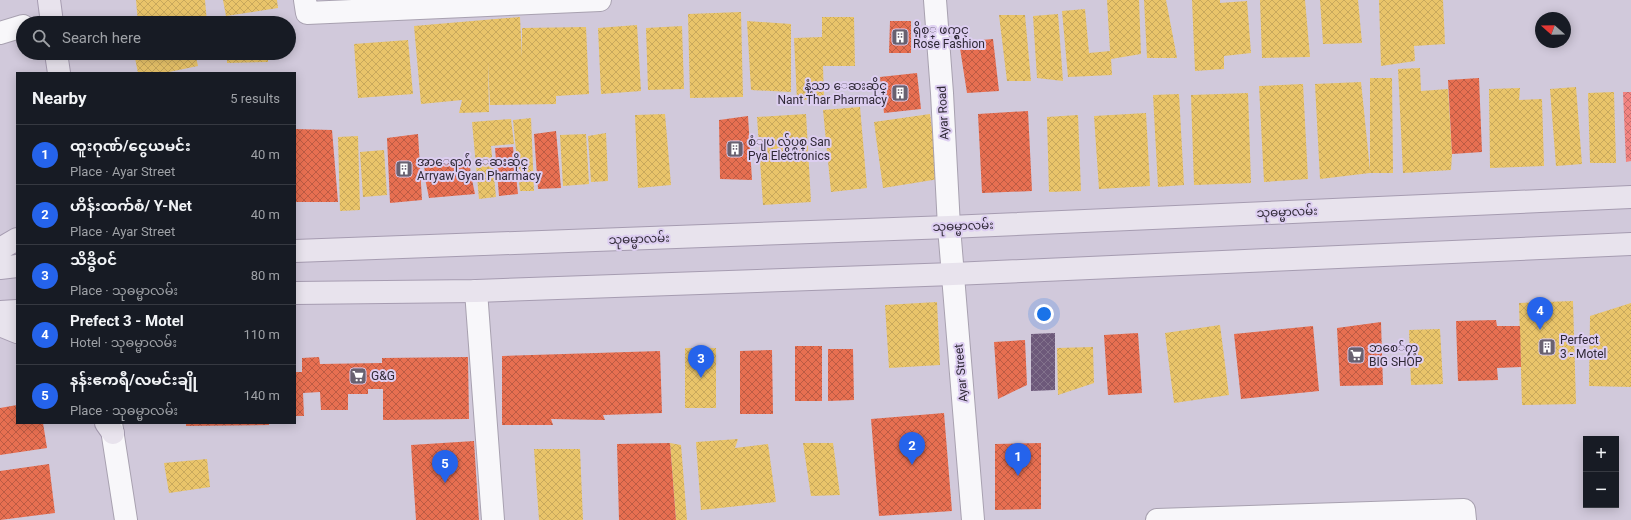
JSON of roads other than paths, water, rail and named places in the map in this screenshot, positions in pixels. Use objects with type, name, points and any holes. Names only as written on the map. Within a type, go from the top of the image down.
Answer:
[{"type":"main road","points":[[57,60],[59,72]]},
{"type":"main road","name":"သုဓမ္မာလမ်း","points":[[296,252],[949,227],[1631,198]]},
{"type":"main road","points":[[0,249],[16,240]]},
{"type":"main road","points":[[296,293],[476,291],[953,274],[1631,244]]},
{"type":"main road","points":[[0,268],[16,266]]},
{"type":"main road","points":[[0,312],[16,311]]},
{"type":"main road","points":[[0,325],[16,332]]},
{"type":"street","points":[[306,6],[600,0]]},
{"type":"street","name":"Ayar Road","points":[[935,0],[942,93],[949,227]]},
{"type":"street","points":[[0,33],[16,28]]},
{"type":"street","name":"Ayar Street","points":[[949,227],[973,520]]},
{"type":"street","points":[[476,291],[493,520]]},
{"type":"street","points":[[112,426],[126,520]]},
{"type":"street","points":[[1157,520],[1464,515]]},
{"type":"place","name":"ရိုစ့္ ဖက္ရွင္ Rose Fashion","points":[[900,37]]},
{"type":"place","name":"နံ့သာ ေဆးဆိုင္ Nant Thar Pharmacy","points":[[900,93]]},
{"type":"place","name":"စံျပ လ်ွပ္စစ္ San Pya Electronics","points":[[735,149]]},
{"type":"place","name":"အာေရာဂ်ံ ေဆးဆိုင္ Arryaw Gyan Pharmacy","points":[[404,169]]},
{"type":"place","name":"Prefect 3 - Motel","points":[[1540,330]]},
{"type":"place","name":"Perfect 3 - Motel","points":[[1547,347]]},
{"type":"place","name":"ဘစေ်၇ှာ့ BIG SHOP","points":[[1356,355]]},
{"type":"place","name":"G&G","points":[[358,376]]},
{"type":"place","name":"သိဒ္ဓိဝင်","points":[[701,378]]},
{"type":"place","name":"ဟိန်းထက်စံ/ Y-Net","points":[[912,465]]},
{"type":"place","name":"ထူးဂုဏ်/ငွေယမင်း","points":[[1018,476]]},
{"type":"place","name":"နန်းဧကရီ/လမင်းချို","points":[[445,483]]}]
